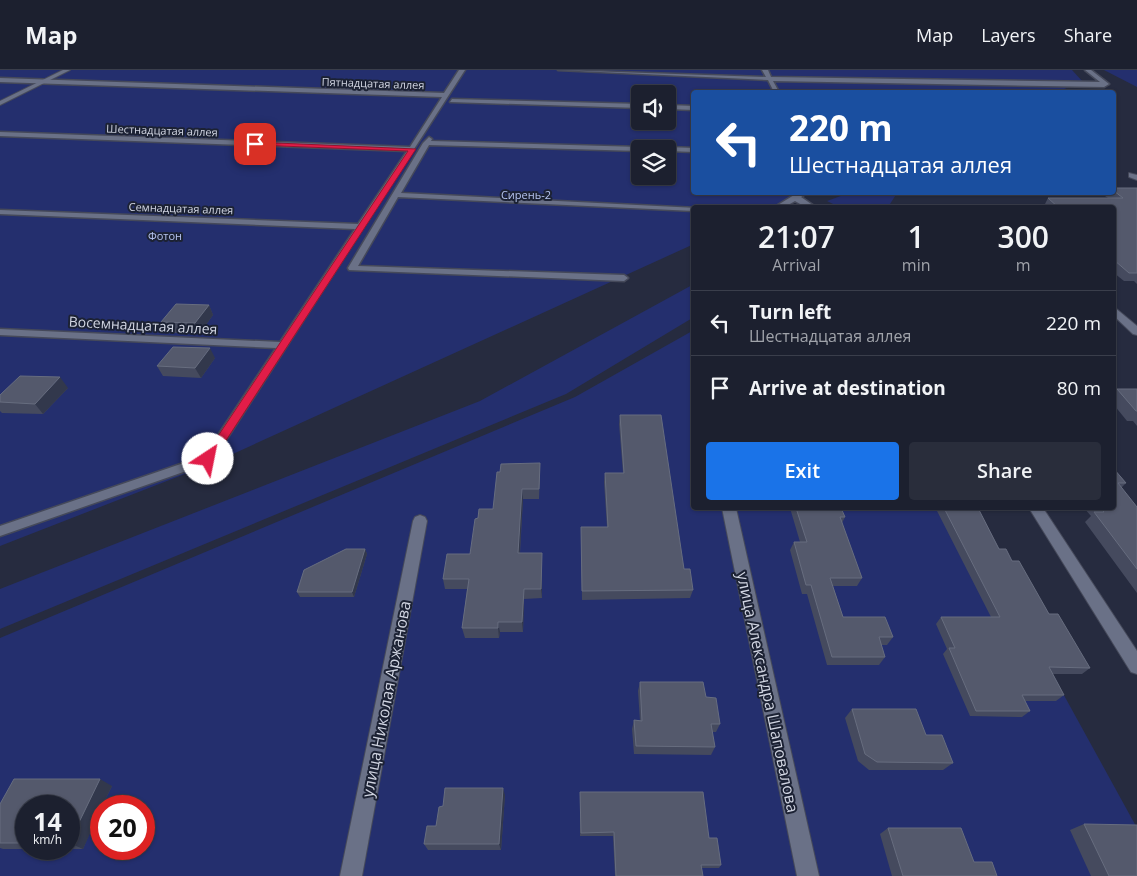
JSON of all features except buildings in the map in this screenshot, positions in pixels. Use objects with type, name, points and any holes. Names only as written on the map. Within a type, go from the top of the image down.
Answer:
[{"type":"street","points":[[0,103],[67,70]]},
{"type":"street","points":[[1116,312],[1137,332]]},
{"type":"street","name":"улица Александра Шаповалова","points":[[729,510],[808,876]]},
{"type":"street","points":[[1037,510],[1137,666]]},
{"type":"street","name":"улица Николая Аржанова","points":[[351,876],[420,522]]},
{"type":"lane","points":[[462,70],[426,143],[352,268],[624,278]]},
{"type":"lane","points":[[0,531],[208,459],[412,149],[470,70]]},
{"type":"lane","points":[[561,70],[770,79],[1106,84]]},
{"type":"lane","points":[[765,70],[775,90]]},
{"type":"lane","points":[[1088,70],[1106,84]]},
{"type":"lane","name":"Пятнадцатая аллея","points":[[0,80],[631,106]]},
{"type":"lane","points":[[1092,90],[1106,84]]},
{"type":"lane","points":[[676,107],[691,108]]},
{"type":"lane","name":"Шестнадцатая аллея","points":[[0,134],[412,149]]},
{"type":"lane","points":[[426,143],[631,149]]},
{"type":"lane","points":[[676,150],[691,150]]},
{"type":"lane","points":[[396,195],[691,209]]},
{"type":"lane","points":[[782,205],[800,195]]},
{"type":"lane","points":[[796,198],[809,205]]},
{"type":"lane","name":"Семнадцатая аллея","points":[[0,212],[361,227]]},
{"type":"lane","name":"Восемнадцатая аллея","points":[[0,332],[284,346]]},
{"type":"green space","name":"Фотон","points":[[0,70],[1072,70],[1083,82],[1061,90],[691,90],[691,195],[803,195],[780,205],[691,205],[691,245],[213,463],[0,546]]},
{"type":"green space","points":[[1104,70],[1137,70],[1137,87]]},
{"type":"green space","points":[[844,195],[896,195],[890,204],[887,205],[835,205],[827,201]]},
{"type":"green space","points":[[691,286],[691,319],[566,394],[0,629],[0,589],[480,401]]},
{"type":"green space","points":[[691,332],[691,510],[962,510],[1137,828],[1137,876],[0,876],[0,638],[575,397]]},
{"type":"route","points":[[208,459],[412,149],[255,144]]},
{"type":"park label","name":"Сирень-2","points":[[526,194]]}]
